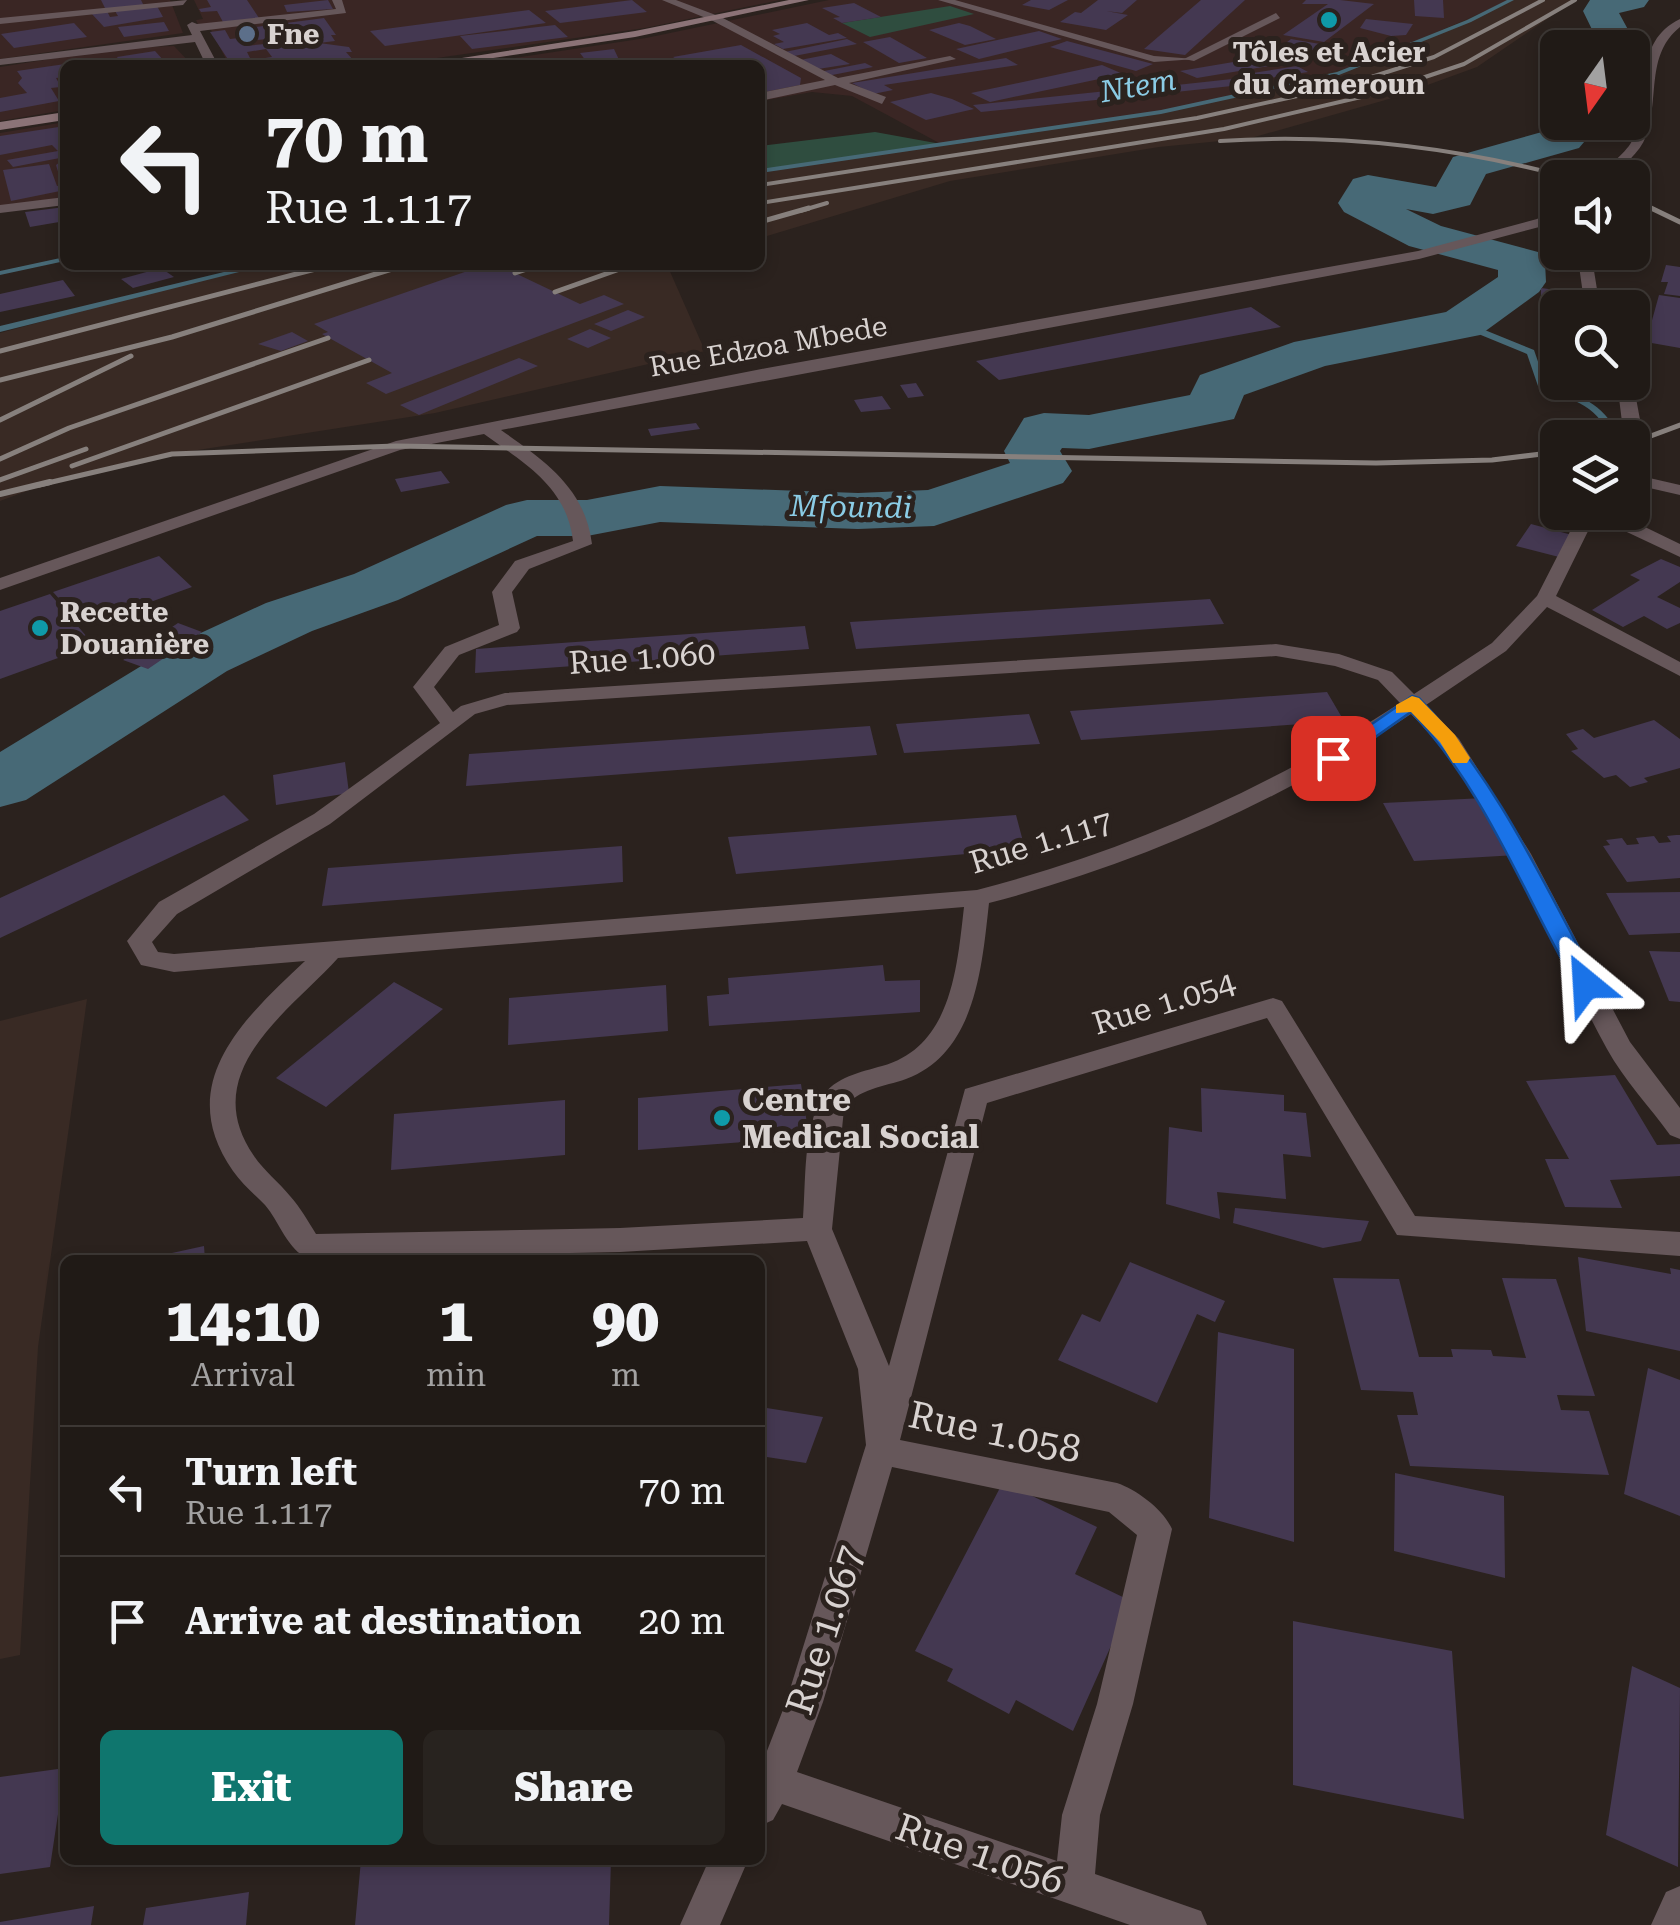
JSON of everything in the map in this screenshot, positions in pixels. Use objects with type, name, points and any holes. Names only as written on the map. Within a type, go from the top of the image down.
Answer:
[{"type":"main road","points":[[454,60],[718,19],[804,0]]},
{"type":"main road","points":[[0,126],[60,117]]},
{"type":"street","points":[[0,62],[342,10],[337,0]]},
{"type":"street","points":[[667,0],[718,19],[837,82],[882,100]]},
{"type":"street","points":[[943,0],[1154,59],[1190,59],[1276,16]]},
{"type":"street","points":[[0,22],[182,1],[210,60]]},
{"type":"street","points":[[69,14],[82,25]]},
{"type":"street","points":[[1621,160],[1640,140],[1646,76],[1662,41],[1680,22]]},
{"type":"street","points":[[94,36],[106,46]]},
{"type":"street","points":[[13,50],[26,58]]},
{"type":"street","points":[[765,96],[950,59]]},
{"type":"street","points":[[0,209],[60,201]]},
{"type":"street","name":"Rue Edzoa Mbede","points":[[0,584],[396,446],[767,373],[1419,254],[1540,223]]},
{"type":"street","points":[[452,724],[423,688],[452,651],[510,628],[502,592],[522,565],[583,544],[580,517],[555,478],[488,429]]},
{"type":"street","points":[[1650,483],[1680,490]]},
{"type":"street","name":"Rue 1.117","points":[[328,954],[977,898],[1039,882],[1196,824],[1333,758],[1499,647],[1545,598],[1581,530]]},
{"type":"street","points":[[1636,530],[1680,551]]},
{"type":"street","points":[[1545,598],[1680,670]]},
{"type":"street","name":"Rue 1.060","points":[[328,954],[174,963],[150,959],[138,941],[168,908],[322,818],[468,710],[505,700],[1276,650],[1339,660],[1384,676],[1448,739],[1519,854],[1620,1048],[1680,1128]]},
{"type":"street","points":[[328,954],[240,1044],[223,1076],[220,1109],[239,1158],[282,1206],[310,1253],[817,1229],[830,1105],[845,1089],[905,1068],[940,1041],[962,1004],[977,898]]},
{"type":"street","name":"Rue 1.054","points":[[883,1450],[976,1096],[1273,1007],[1406,1227],[1680,1244]]},
{"type":"street","name":"Rue 1.058","points":[[817,1229],[874,1369],[883,1450],[1117,1498],[1155,1530],[1133,1634],[1081,1814],[1074,1886]]},
{"type":"street","name":"Rue 1.067","points":[[767,1795],[883,1450]]},
{"type":"street","name":"Rue 1.056","points":[[767,1795],[1074,1886],[1187,1925]]},
{"type":"street","points":[[700,1925],[727,1865]]},
{"type":"street","points":[[1671,1925],[1680,1906]]},
{"type":"shaded area","points":[[0,0],[170,0],[183,33],[0,59]]},
{"type":"shaded area","points":[[194,0],[780,0],[645,28],[423,60],[226,60],[210,28],[199,27],[196,20],[203,19]]},
{"type":"shaded area","points":[[829,0],[1511,0],[1362,65],[1154,113],[941,144],[852,96],[812,92],[765,100],[765,60],[501,60],[646,38]]},
{"type":"shaded area","points":[[1511,0],[1575,0],[1477,67],[1389,99],[1251,138],[1159,147],[950,181],[765,236],[765,170],[1154,113],[1362,65]]},
{"type":"shaded area","points":[[174,46],[187,60],[60,60],[60,111],[0,121],[0,67],[119,48]]},
{"type":"shaded area","points":[[60,123],[60,200],[0,208],[0,133]]},
{"type":"shaded area","points":[[233,270],[669,270],[705,351],[435,413],[172,454],[46,484],[0,501],[0,333]]},
{"type":"shaded area","points":[[87,999],[38,1347],[20,1655],[0,1659],[0,1021]]},
{"type":"green space","points":[[950,6],[974,14],[870,37],[842,23]]},
{"type":"green space","points":[[875,132],[941,144],[765,170],[765,145]]},
{"type":"building","points":[[101,0],[141,0],[144,6],[106,10]]},
{"type":"building","points":[[207,0],[247,0],[259,18],[223,22],[217,11],[201,12],[199,9],[211,7]]},
{"type":"building","points":[[328,0],[333,9],[287,12],[284,5]]},
{"type":"building","points":[[632,0],[647,12],[560,23],[545,11]]},
{"type":"building","points":[[1031,0],[1068,0],[1049,10],[1022,5]]},
{"type":"building","points":[[1098,0],[1137,0],[1122,13],[1106,11],[1128,15],[1106,30],[1060,22],[1075,12],[1081,13]]},
{"type":"building","points":[[1201,0],[1245,0],[1185,55],[1144,49]]},
{"type":"building","name":"Tôles et Acier du Cameroun","points":[[1306,0],[1374,4],[1324,42],[1283,35],[1328,4],[1302,4]]},
{"type":"building","points":[[1414,0],[1443,0],[1444,18],[1415,16]]},
{"type":"building","points":[[854,3],[881,17],[842,23],[833,18],[840,17],[822,8]]},
{"type":"building","points":[[157,6],[163,17],[104,27],[91,13],[107,11],[110,17],[118,16],[115,11]]},
{"type":"building","points":[[529,10],[546,23],[385,46],[370,31]]},
{"type":"building","points":[[324,18],[336,35],[331,35],[335,41],[319,43],[349,47],[352,52],[346,52],[353,60],[259,60],[272,57],[266,49],[247,52],[250,58],[228,60],[210,32],[225,30],[230,39],[239,38],[244,46],[309,40],[307,37],[315,36],[307,26],[295,27],[299,36],[282,38],[278,28],[274,28],[279,38],[246,41],[240,29]]},
{"type":"building","points":[[1366,19],[1413,24],[1406,35],[1391,36],[1360,28]]},
{"type":"building","points":[[164,22],[169,31],[124,37],[118,27]]},
{"type":"building","points":[[74,23],[87,37],[14,48],[1,34]]},
{"type":"building","points":[[807,23],[829,35],[838,33],[847,38],[783,49],[774,44],[784,42],[773,36],[780,34],[772,30]]},
{"type":"building","points":[[959,23],[996,39],[965,45],[929,30]]},
{"type":"building","points":[[555,25],[568,37],[472,49],[460,36]]},
{"type":"building","points":[[1039,31],[1062,39],[979,59],[956,49]]},
{"type":"building","points":[[890,37],[927,58],[899,63],[863,42]]},
{"type":"building","points":[[847,39],[857,44],[794,56],[785,52]]},
{"type":"building","points":[[1291,39],[1320,44],[1299,61],[1269,56]]},
{"type":"building","points":[[1067,41],[1153,64],[1136,71],[1050,47]]},
{"type":"building","points":[[741,45],[801,78],[800,85],[765,92],[765,60],[673,57]]},
{"type":"building","points":[[614,49],[619,60],[585,60],[580,53]]},
{"type":"building","points":[[155,51],[163,60],[119,60],[117,57]]},
{"type":"building","points":[[831,54],[850,64],[818,69],[800,60]]},
{"type":"building","points":[[1263,57],[1293,62],[1197,78],[1180,71]]},
{"type":"building","points":[[1006,58],[1018,65],[884,85],[893,90],[873,94],[852,83]]},
{"type":"building","points":[[865,63],[873,67],[827,76],[819,72]]},
{"type":"building","points":[[60,65],[60,78],[56,78],[60,87],[51,88],[59,101],[0,112],[0,98],[27,93],[18,83],[22,78],[17,71]]},
{"type":"building","points":[[1102,65],[1123,74],[990,102],[971,93]]},
{"type":"building","points":[[1297,66],[1308,72],[1258,80],[1246,74]]},
{"type":"building","points":[[1232,79],[1241,85],[1157,94],[1149,88]]},
{"type":"building","points":[[1145,87],[1154,94],[981,112],[973,105]]},
{"type":"building","points":[[931,93],[974,109],[926,120],[890,102]]},
{"type":"building","points":[[60,127],[60,158],[13,167],[7,160],[58,151],[52,145],[0,155],[0,136]]},
{"type":"building","points":[[49,164],[60,191],[11,201],[3,170]]},
{"type":"building","points":[[60,208],[60,222],[30,227],[25,212]]},
{"type":"building","points":[[1666,265],[1680,267],[1680,296],[1664,294],[1668,282],[1661,282]]},
{"type":"building","points":[[154,270],[164,270],[174,277],[133,288],[121,279]]},
{"type":"building","points":[[471,270],[509,270],[580,304],[604,295],[624,304],[386,394],[366,383],[392,373],[322,334],[328,332],[314,324]]},
{"type":"building","points":[[63,280],[75,296],[0,312],[0,294]]},
{"type":"building","points":[[1659,295],[1680,298],[1680,348],[1650,343]]},
{"type":"building","points":[[1251,307],[1281,327],[999,380],[976,361]]},
{"type":"building","points":[[628,310],[645,317],[611,331],[594,324]]},
{"type":"building","points":[[590,329],[611,338],[588,348],[567,339]]},
{"type":"building","points":[[292,332],[308,341],[281,351],[258,344]]},
{"type":"building","points":[[519,358],[538,366],[419,415],[400,405]]},
{"type":"building","points":[[916,383],[924,396],[908,398],[900,385]]},
{"type":"building","points":[[882,396],[891,409],[861,412],[854,400]]},
{"type":"building","points":[[696,423],[700,429],[651,436],[648,429]]},
{"type":"building","points":[[441,471],[450,483],[401,492],[395,479]]},
{"type":"building","points":[[1531,524],[1540,530],[1572,535],[1559,557],[1516,546]]},
{"type":"building","points":[[159,556],[192,587],[84,626],[53,592]]},
{"type":"building","points":[[1661,559],[1680,567],[1680,582],[1657,597],[1680,608],[1680,623],[1667,629],[1644,616],[1623,627],[1592,610],[1640,580],[1630,575]]},
{"type":"building","name":"Recette Douanière","points":[[50,594],[94,645],[0,679],[0,611]]},
{"type":"building","points":[[1210,599],[1224,624],[856,649],[850,622]]},
{"type":"building","points":[[178,623],[202,632],[148,669],[123,660]]},
{"type":"building","points":[[805,626],[809,649],[475,673],[476,649]]},
{"type":"building","points":[[1327,692],[1344,721],[1081,740],[1070,711]]},
{"type":"building","points":[[1029,714],[1040,744],[904,753],[896,724]]},
{"type":"building","points":[[1654,720],[1680,739],[1680,768],[1644,778],[1648,782],[1630,787],[1616,775],[1604,778],[1571,751],[1578,749],[1566,734],[1583,729],[1594,738]]},
{"type":"building","points":[[870,726],[877,755],[466,786],[469,754]]},
{"type":"building","points":[[345,762],[349,793],[276,805],[273,775]]},
{"type":"building","points":[[224,795],[249,820],[0,938],[0,898]]},
{"type":"building","points":[[1484,798],[1517,855],[1414,861],[1383,803]]},
{"type":"building","points":[[1016,815],[1025,849],[736,874],[728,837]]},
{"type":"building","points":[[1680,835],[1680,878],[1627,882],[1603,846],[1610,845],[1606,840],[1622,838],[1627,845],[1639,844],[1636,838],[1654,836],[1659,843],[1671,842],[1667,836]]},
{"type":"building","points":[[622,846],[623,882],[322,906],[328,868]]},
{"type":"building","points":[[1680,892],[1680,933],[1629,935],[1606,893]]},
{"type":"building","points":[[1649,951],[1680,952],[1680,1002],[1669,1001]]},
{"type":"building","points":[[883,965],[885,981],[920,980],[920,1012],[709,1026],[707,996],[729,994],[728,978]]},
{"type":"building","points":[[394,982],[443,1009],[326,1107],[276,1078]]},
{"type":"building","points":[[666,985],[668,1031],[508,1045],[509,998]]},
{"type":"building","points":[[1615,1075],[1657,1145],[1680,1144],[1680,1176],[1610,1180],[1622,1208],[1565,1207],[1545,1159],[1569,1159],[1526,1081]]},
{"type":"building","name":"Centre Medical Social","points":[[801,1084],[809,1137],[638,1150],[638,1098]]},
{"type":"building","points":[[1201,1088],[1284,1095],[1284,1111],[1306,1113],[1311,1157],[1283,1154],[1286,1199],[1217,1192],[1220,1219],[1166,1204],[1169,1127],[1202,1132]]},
{"type":"building","points":[[565,1100],[565,1155],[391,1170],[394,1114]]},
{"type":"building","points":[[1235,1208],[1369,1221],[1361,1241],[1323,1248],[1233,1223]]},
{"type":"building","points":[[204,1246],[205,1255],[163,1255]]},
{"type":"building","points":[[1578,1257],[1671,1274],[1670,1268],[1680,1270],[1680,1351],[1586,1331]]},
{"type":"building","points":[[1130,1262],[1225,1301],[1215,1322],[1197,1314],[1157,1403],[1058,1360],[1082,1314],[1100,1322]]},
{"type":"building","points":[[1333,1278],[1399,1279],[1419,1357],[1453,1357],[1451,1349],[1491,1350],[1493,1356],[1526,1358],[1502,1278],[1556,1279],[1595,1396],[1557,1395],[1561,1410],[1589,1411],[1609,1475],[1410,1466],[1397,1415],[1418,1415],[1413,1392],[1361,1390]]},
{"type":"building","points":[[1218,1332],[1294,1349],[1294,1542],[1209,1518]]},
{"type":"building","points":[[1648,1368],[1680,1380],[1680,1516],[1624,1494]]},
{"type":"building","points":[[765,1408],[823,1417],[806,1463],[765,1457]]},
{"type":"building","points":[[1395,1473],[1504,1496],[1505,1578],[1394,1551]]},
{"type":"building","points":[[1003,1482],[1097,1527],[1075,1574],[1131,1601],[1073,1731],[1016,1700],[1009,1714],[947,1681],[953,1669],[915,1651]]},
{"type":"building","points":[[1293,1621],[1452,1651],[1464,1819],[1293,1785]]},
{"type":"building","points":[[1632,1666],[1680,1688],[1678,1867],[1606,1835]]},
{"type":"building","points":[[60,1769],[60,1801],[50,1867],[0,1874],[0,1777]]},
{"type":"building","points":[[361,1865],[611,1865],[609,1925],[355,1925]]},
{"type":"building","points":[[249,1892],[246,1925],[143,1925],[146,1908]]},
{"type":"building","points":[[94,1906],[91,1925],[0,1925],[0,1922]]},
{"type":"waterway","name":"Ntem","points":[[765,170],[1161,112],[1339,73],[1511,0]]},
{"type":"waterway","name":"Mfoundi","points":[[1610,30],[1600,11],[1603,6],[1632,0]]},
{"type":"waterway","name":"Mfoundi","points":[[0,784],[203,657],[289,617],[376,587],[527,518],[587,518],[660,504],[858,511],[934,508],[1043,471],[1032,451],[1044,430],[1089,432],[1215,407],[1219,386],[1312,353],[1462,324],[1522,282],[1521,262],[1425,236],[1360,203],[1368,188],[1433,201],[1454,196],[1468,166],[1560,140]]},
{"type":"waterway","name":"Ntem","points":[[0,273],[60,260]]},
{"type":"waterway","points":[[0,329],[242,270]]},
{"type":"waterway","points":[[1462,324],[1531,352],[1541,384],[1585,402],[1606,420]]},
{"type":"railway","points":[[765,184],[1197,118],[1343,86],[1434,57],[1543,0]]},
{"type":"railway","points":[[765,202],[1224,129],[1374,94],[1464,64],[1575,0]]},
{"type":"railway","points":[[1220,141],[1353,141],[1441,151],[1540,170]]},
{"type":"railway","points":[[800,211],[827,203]]},
{"type":"railway","points":[[765,221],[809,208]]},
{"type":"railway","points":[[1650,208],[1657,211]]},
{"type":"railway","points":[[1651,208],[1680,222]]},
{"type":"railway","points":[[0,351],[312,270]]},
{"type":"railway","points":[[0,380],[172,337],[389,270]]},
{"type":"railway","points":[[515,273],[524,270]]},
{"type":"railway","points":[[555,292],[617,270]]},
{"type":"railway","points":[[0,459],[69,428],[328,338]]},
{"type":"railway","points":[[0,420],[131,356]]},
{"type":"railway","points":[[72,466],[369,360]]},
{"type":"railway","points":[[1650,436],[1680,425]]},
{"type":"railway","points":[[39,485],[172,454],[396,446],[1376,463],[1492,460],[1540,454]]},
{"type":"railway","points":[[0,480],[86,449]]},
{"type":"railway","points":[[0,494],[50,482]]},
{"type":"slow traffic","points":[[1403,709],[1412,702],[1448,739],[1460,758]]},
{"type":"place","name":"Tôles et Acier du Cameroun","points":[[1329,20]]},
{"type":"place","name":"Fne","points":[[247,34]]},
{"type":"place","name":"Recette Douanière","points":[[40,628]]},
{"type":"place","name":"Centre Medical Social","points":[[722,1118]]},
{"type":"route","points":[[1333,758],[1412,702],[1448,739],[1502,826],[1586,984]]}]
